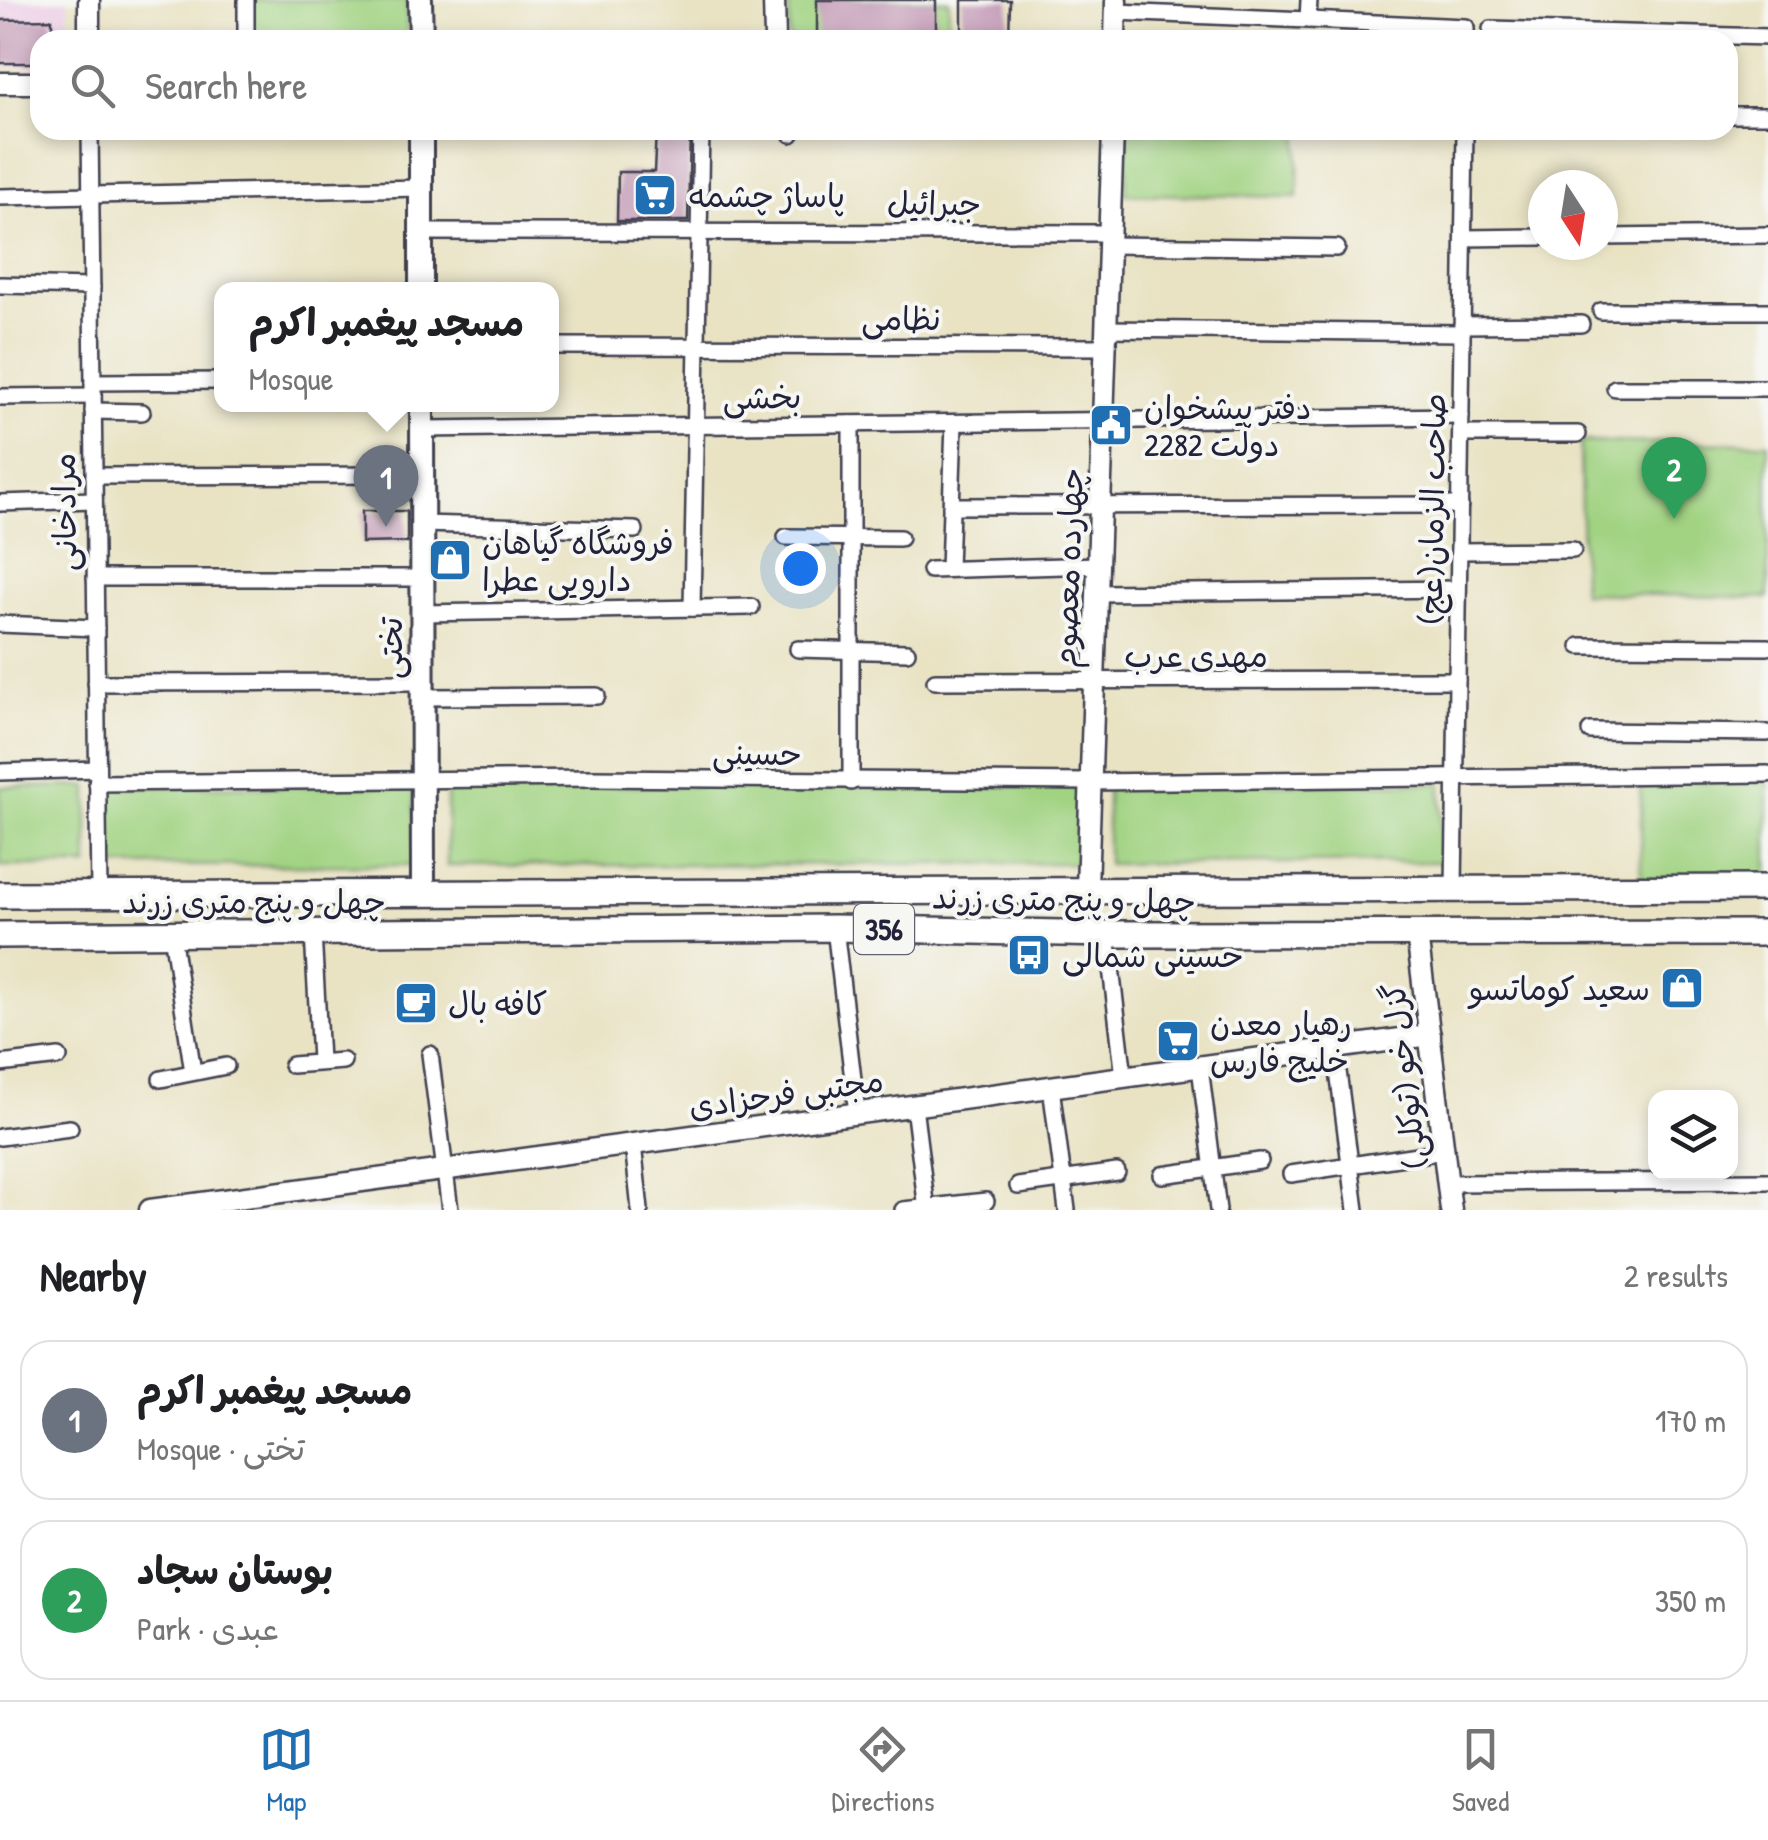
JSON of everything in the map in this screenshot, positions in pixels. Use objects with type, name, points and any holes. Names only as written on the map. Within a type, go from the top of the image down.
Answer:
[{"type":"main road","points":[[420,0],[421,30]]},
{"type":"main road","points":[[421,140],[421,282]]},
{"type":"main road","name":"تختی","points":[[422,412],[423,892]]},
{"type":"main road","name":"چهل و پنج متری زرند","points":[[0,895],[1768,888]]},
{"type":"main road","points":[[38,895],[22,907],[19,916],[21,925],[38,935]]},
{"type":"main road","name":"چهل و پنج متری زرند","points":[[0,935],[835,928],[1107,934],[1768,933]]},
{"type":"street","points":[[88,0],[89,30]]},
{"type":"street","points":[[246,0],[246,30]]},
{"type":"street","points":[[774,0],[775,30]]},
{"type":"street","points":[[1308,20],[1310,0]]},
{"type":"street","points":[[1116,6],[1421,30]]},
{"type":"street","points":[[1490,29],[1500,30]]},
{"type":"street","points":[[1738,38],[1768,37]]},
{"type":"street","points":[[0,84],[30,83]]},
{"type":"street","points":[[1738,114],[1768,115]]},
{"type":"street","name":"مرادخانی","points":[[90,140],[99,894]]},
{"type":"street","points":[[692,608],[700,140]]},
{"type":"street","name":"چهارده معصوم","points":[[1086,888],[1113,140]]},
{"type":"street","name":"صاحب الزمان(عج)","points":[[1454,889],[1465,140]]},
{"type":"street","points":[[0,197],[421,188]]},
{"type":"street","name":"جبرائیل","points":[[421,232],[699,229],[1336,248]]},
{"type":"street","points":[[1618,237],[1768,235]]},
{"type":"street","points":[[1464,238],[1528,237]]},
{"type":"street","points":[[0,285],[92,287]]},
{"type":"street","points":[[1601,311],[1768,311]]},
{"type":"street","name":"نظامی","points":[[559,346],[1106,338],[1581,324]]},
{"type":"street","points":[[0,397],[93,396],[214,381]]},
{"type":"street","points":[[1615,388],[1768,388]]},
{"type":"street","points":[[93,396],[142,412]]},
{"type":"street","name":"بخشی","points":[[422,429],[1461,416]]},
{"type":"street","points":[[949,569],[954,422]]},
{"type":"street","points":[[851,424],[851,782]]},
{"type":"street","points":[[1461,434],[1578,434]]},
{"type":"street","points":[[94,476],[422,475]]},
{"type":"street","points":[[0,503],[94,500]]},
{"type":"street","points":[[950,506],[1460,505]]},
{"type":"street","points":[[422,524],[635,530]]},
{"type":"street","points":[[786,537],[900,538]]},
{"type":"street","points":[[1459,551],[1573,550]]},
{"type":"street","points":[[930,570],[1098,565]]},
{"type":"street","points":[[95,578],[422,578]]},
{"type":"street","points":[[1097,593],[1458,589]]},
{"type":"street","points":[[422,613],[752,607]]},
{"type":"street","points":[[0,624],[96,628]]},
{"type":"street","points":[[1580,646],[1768,646]]},
{"type":"street","points":[[798,648],[851,653],[907,652]]},
{"type":"street","name":"مهدی عرب","points":[[935,681],[1457,680]]},
{"type":"street","points":[[96,683],[597,696]]},
{"type":"street","points":[[1590,732],[1768,733]]},
{"type":"street","name":"حسینی","points":[[0,772],[422,781],[851,782],[1768,774]]},
{"type":"street","points":[[835,928],[857,1114]]},
{"type":"street","points":[[313,932],[320,1060]]},
{"type":"street","points":[[172,934],[193,1072]]},
{"type":"street","points":[[1107,934],[1124,1077]]},
{"type":"street","name":"گزل خو (توکلی)","points":[[1417,934],[1451,1210]]},
{"type":"street","name":"مجتبی فرحزادی","points":[[150,1210],[198,1207],[1430,1036]]},
{"type":"street","points":[[1335,1048],[1356,1210]]},
{"type":"street","points":[[430,1054],[450,1210]]},
{"type":"street","points":[[0,1064],[58,1058]]},
{"type":"street","points":[[292,1065],[320,1060],[343,1062]]},
{"type":"street","points":[[160,1078],[226,1066]]},
{"type":"street","points":[[1200,1067],[1218,1210]]},
{"type":"street","points":[[1051,1087],[1068,1210]]},
{"type":"street","points":[[914,1106],[927,1209]]},
{"type":"street","points":[[0,1136],[70,1128]]},
{"type":"street","points":[[633,1144],[640,1210]]},
{"type":"street","points":[[1291,1174],[1444,1151]]},
{"type":"street","points":[[1162,1174],[1260,1161]]},
{"type":"street","points":[[1018,1186],[1117,1172]]},
{"type":"street","points":[[1448,1183],[1768,1181]]},
{"type":"street","points":[[903,1210],[986,1201]]},
{"type":"shaded area","points":[[0,0],[68,0],[69,30],[30,30],[30,67],[0,67]]},
{"type":"green space","points":[[251,0],[407,0],[407,30],[251,30]]},
{"type":"green space","points":[[789,0],[949,0],[949,30],[789,30]]},
{"type":"green space","points":[[1127,140],[1299,140],[1298,197],[1126,194]]},
{"type":"green space","points":[[1580,442],[1768,443],[1768,598],[1582,593]]},
{"type":"green space","points":[[1641,780],[1768,782],[1768,880],[1641,880]]},
{"type":"green space","points":[[1441,783],[1441,862],[1107,864],[1107,784]]},
{"type":"green space","points":[[414,785],[414,865],[106,866],[106,787]]},
{"type":"green space","points":[[88,786],[88,866],[0,866],[0,787]]},
{"type":"green space","points":[[447,786],[1078,786],[1083,788],[1085,863],[447,866]]},
{"type":"building","points":[[817,0],[936,0],[936,30],[817,30]]},
{"type":"building","points":[[962,0],[1010,0],[1009,30],[962,30]]},
{"type":"building","points":[[52,19],[52,30],[30,30],[30,63],[0,63],[0,20]]},
{"type":"building","name":"پاساژ چشمه","points":[[656,140],[690,140],[688,221],[617,221],[618,172],[654,172]]},
{"type":"building","points":[[362,511],[407,511],[407,542],[362,543]]},
{"type":"place","name":"پاساژ چشمه","points":[[655,195]]},
{"type":"place","name":"دفتر پیشخوان دولت 2282","points":[[1111,425]]},
{"type":"place","name":"بوستان سجاد","points":[[1674,519]]},
{"type":"place","name":"مسجد پیغمبر اکرم","points":[[386,527]]},
{"type":"place","name":"فروشگاه گیاهان دارویی عطرا","points":[[450,560]]},
{"type":"place","name":"حسینی شمالی","points":[[1029,955]]},
{"type":"place","name":"سعید کوماتسو","points":[[1682,988]]},
{"type":"place","name":"کافه بال","points":[[416,1003]]},
{"type":"place","name":"رهیار معدن خلیج فارس","points":[[1178,1041]]}]
